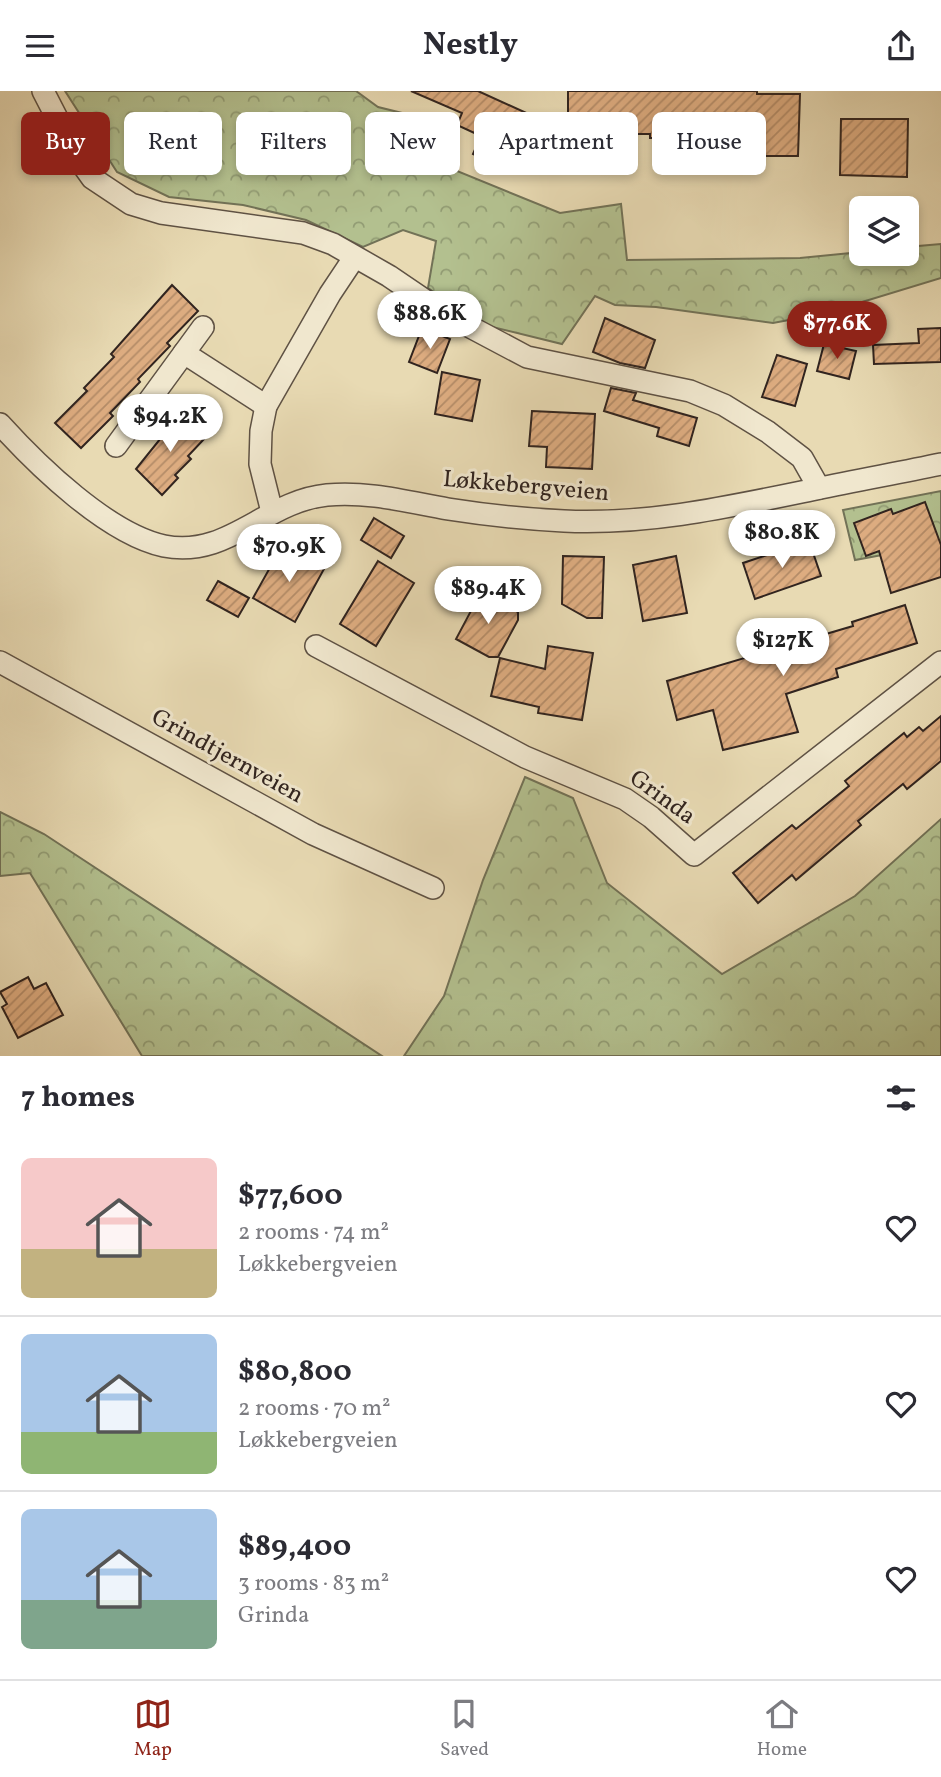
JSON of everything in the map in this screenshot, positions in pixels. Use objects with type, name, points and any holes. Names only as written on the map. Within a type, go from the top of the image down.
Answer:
[{"type":"street","points":[[43,91],[77,157],[92,178],[112,194],[131,204],[161,213],[303,233],[333,244],[389,276],[442,312],[527,357],[667,385],[724,405],[802,458],[819,488]]},
{"type":"street","points":[[272,512],[260,464],[261,431],[266,406],[330,293],[354,258]]},
{"type":"street","points":[[116,446],[203,327]]},
{"type":"street","points":[[184,353],[266,406]]},
{"type":"street","name":"Løkkebergveien","points":[[4,436],[105,517],[149,542],[189,548],[219,544],[272,512],[304,500],[349,494],[484,515],[609,521],[678,515],[941,464]]},
{"type":"street","name":"Grinda","points":[[316,646],[525,757],[625,799],[651,817],[694,855],[941,662]]},
{"type":"street","name":"Grindtjernveien","points":[[0,662],[313,834],[433,888]]},
{"type":"green space","points":[[65,91],[356,91],[378,107],[398,112],[365,112],[365,175],[460,175],[460,172],[560,213],[621,204],[627,260],[800,258],[849,253],[849,266],[919,266],[919,246],[941,244],[941,278],[826,313],[773,323],[656,307],[615,305],[595,296],[562,344],[480,324],[428,288],[436,241],[403,230],[363,247],[306,220],[243,205],[169,197],[117,172],[110,161],[110,112],[78,112]]},
{"type":"green space","points":[[941,491],[941,576],[914,549],[855,560],[843,510]]},
{"type":"green space","points":[[525,777],[573,798],[607,883],[722,974],[855,896],[941,819],[941,1056],[404,1056],[444,996],[483,880]]},
{"type":"green space","points":[[0,812],[44,834],[382,1056],[142,1056],[30,873],[0,876]]},
{"type":"building","points":[[411,91],[478,91],[524,112],[474,112],[474,133],[460,126],[462,113]]},
{"type":"building","points":[[568,91],[757,91],[757,94],[800,94],[798,156],[766,156],[766,112],[652,112],[650,138],[650,134],[638,134],[638,112],[568,112]]},
{"type":"building","points":[[841,119],[908,119],[907,177],[840,175]]},
{"type":"building","points":[[172,285],[198,311],[167,343],[170,346],[110,413],[113,416],[81,448],[55,423],[87,391],[84,388],[114,357],[111,354]]},
{"type":"building","points":[[605,318],[655,340],[645,368],[620,363],[593,352]]},
{"type":"building","points":[[422,328],[450,339],[437,373],[409,362]]},
{"type":"building","points":[[941,328],[941,362],[874,364],[873,345],[919,343],[918,329]]},
{"type":"building","points":[[824,344],[856,351],[849,379],[817,371]]},
{"type":"building","points":[[777,355],[807,364],[795,406],[762,397]]},
{"type":"building","points":[[442,372],[480,380],[472,421],[435,414]]},
{"type":"building","points":[[611,388],[636,393],[633,400],[697,418],[689,446],[657,436],[659,428],[604,411]]},
{"type":"building","points":[[532,411],[595,414],[592,469],[546,467],[547,447],[529,446]]},
{"type":"building","points":[[179,413],[205,438],[188,456],[191,459],[175,475],[178,478],[162,495],[136,469],[165,433],[162,431]]},
{"type":"building","points":[[925,502],[941,545],[941,577],[891,593],[879,551],[866,556],[854,523],[891,509],[893,514]]},
{"type":"building","points":[[374,518],[404,536],[391,558],[361,540]]},
{"type":"building","points":[[809,541],[821,576],[755,599],[743,563]]},
{"type":"building","points":[[282,546],[324,569],[295,622],[253,598]]},
{"type":"building","points":[[563,556],[604,557],[602,618],[587,618],[562,604]]},
{"type":"building","points":[[676,556],[687,613],[643,621],[633,565]]},
{"type":"building","points":[[378,561],[414,583],[376,646],[340,624]]},
{"type":"building","points":[[218,581],[249,598],[238,617],[207,600]]},
{"type":"building","points":[[481,592],[518,612],[518,620],[498,657],[489,657],[456,639]]},
{"type":"building","points":[[905,605],[917,643],[836,669],[838,677],[786,694],[798,732],[723,750],[713,710],[677,720],[667,681],[853,626],[852,622]]},
{"type":"building","points":[[548,646],[593,653],[582,720],[538,713],[539,707],[491,696],[500,658],[545,669]]},
{"type":"building","points":[[941,716],[941,761],[907,789],[903,784],[858,821],[861,825],[796,880],[792,875],[758,903],[733,873],[792,825],[796,829],[849,786],[845,781],[904,733],[907,737],[919,727],[923,731]]},
{"type":"building","points":[[28,977],[34,989],[46,983],[63,1015],[18,1038],[2,1007],[7,1004],[0,992]]}]
